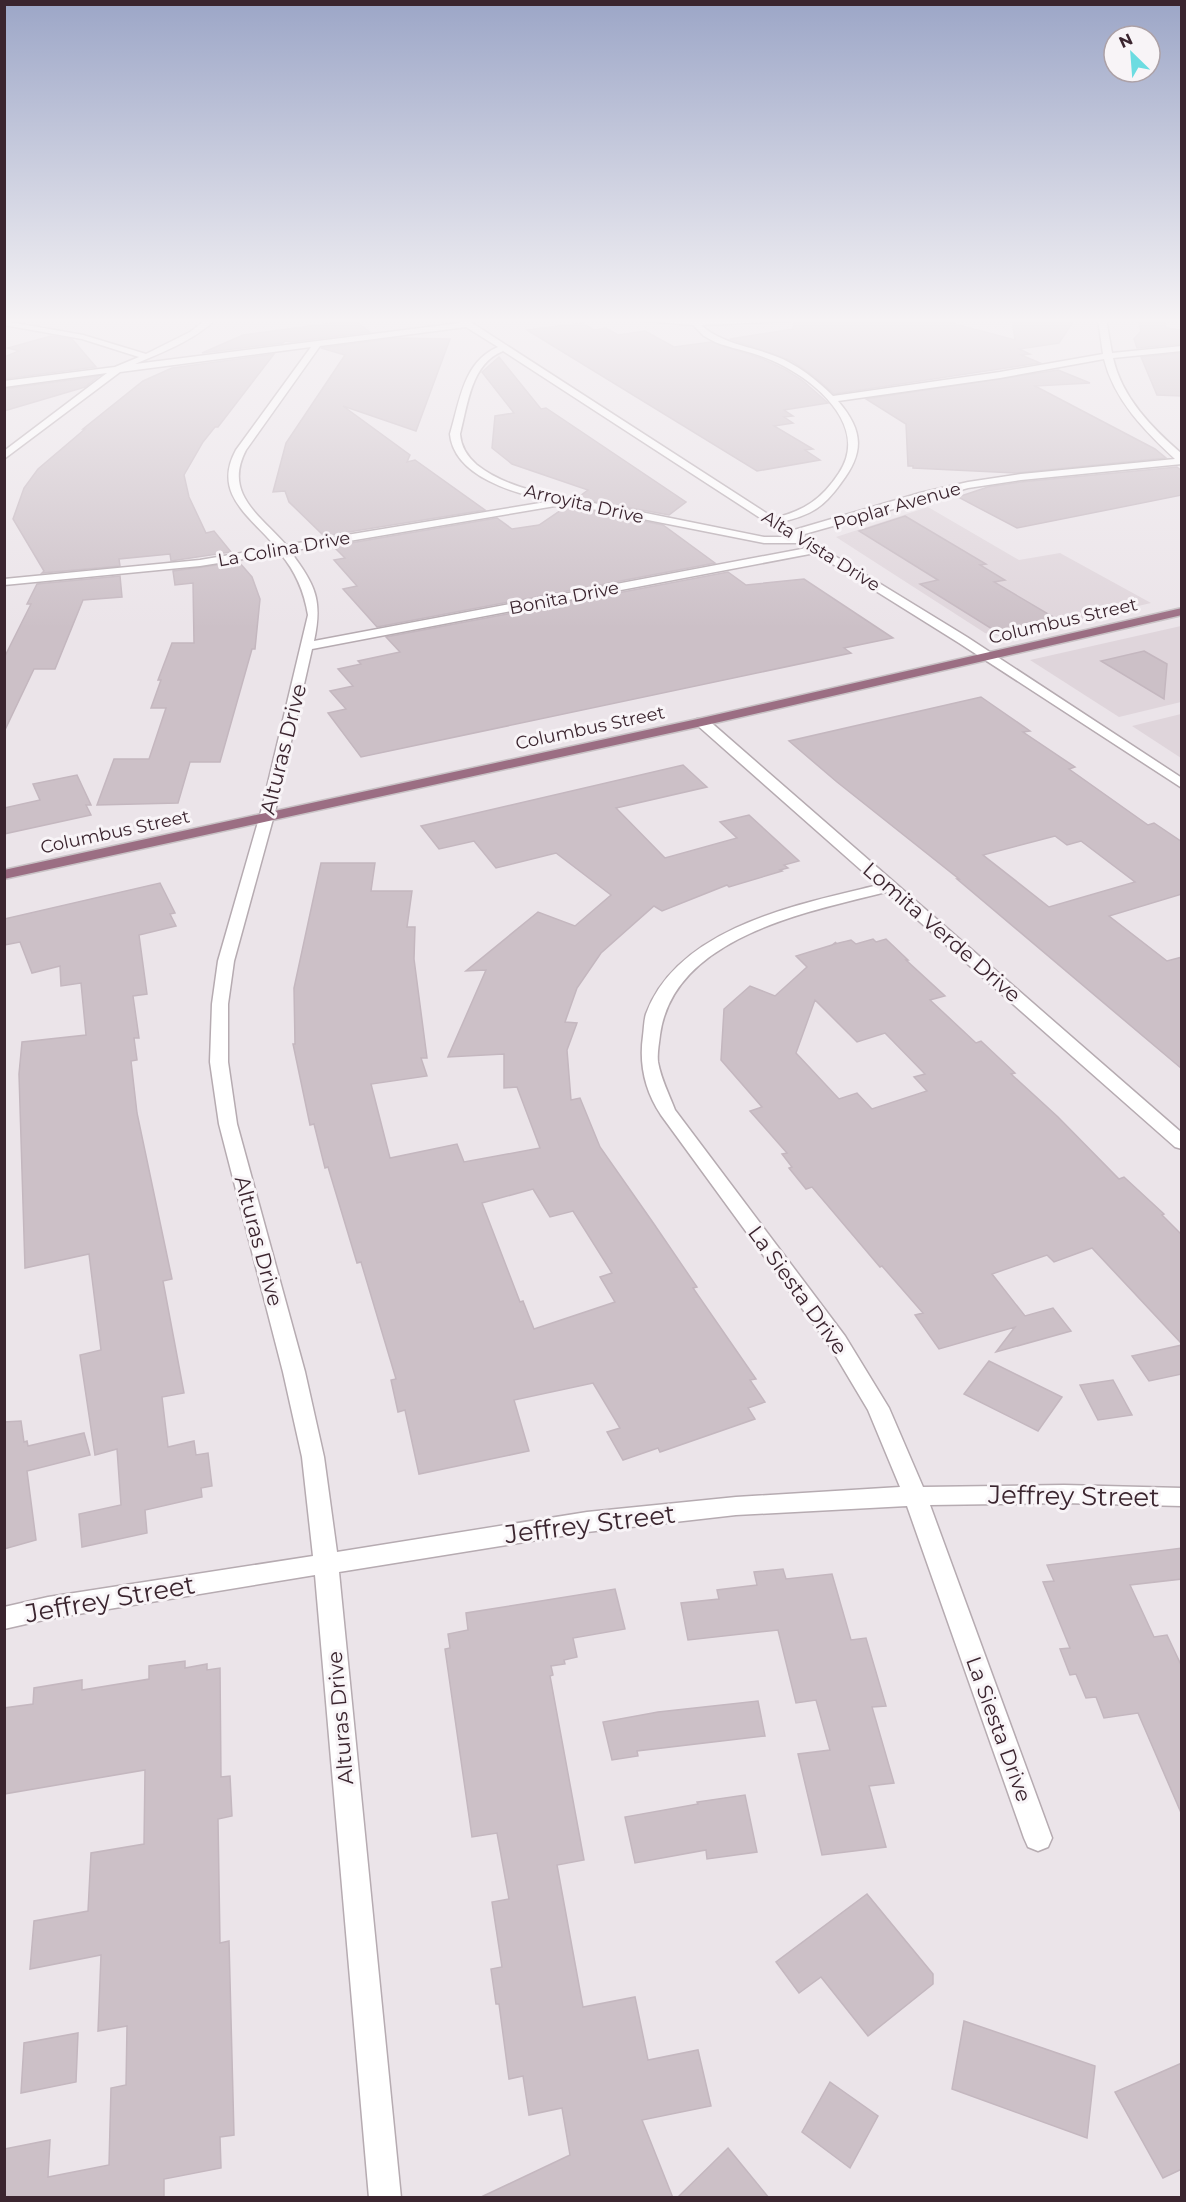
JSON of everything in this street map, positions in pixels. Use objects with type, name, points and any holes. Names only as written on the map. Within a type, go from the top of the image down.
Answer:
[{"type":"main road","name":"Columbus Street","points":[[4,875],[702,722],[1182,611]]},
{"type":"street","points":[[4,456],[49,422]]},
{"type":"street","name":"Alturas Drive","points":[[261,422],[233,463],[231,476],[234,490],[240,501],[299,570],[308,584],[313,599],[314,615],[266,818],[226,961],[220,1004],[219,1062],[228,1124],[294,1372],[313,1457],[326,1563],[385,2198]]},
{"type":"street","name":"Arroyita Drive","points":[[459,422],[455,434],[456,444],[462,455],[474,467],[492,478],[521,490],[562,502],[764,540],[804,540]]},
{"type":"street","name":"Alta Vista Drive","points":[[618,422],[989,657],[1182,784]]},
{"type":"street","points":[[773,521],[796,516],[822,503],[848,467],[853,453],[854,439],[848,422]]},
{"type":"street","points":[[1144,422],[1160,441],[1182,460]]},
{"type":"street","name":"Poplar Avenue","points":[[792,534],[817,529],[902,501],[970,485],[1182,460]]},
{"type":"street","name":"La Colina Drive","points":[[4,582],[161,568],[562,502]]},
{"type":"street","name":"Bonita Drive","points":[[308,646],[820,549]]},
{"type":"street","name":"Lomita Verde Drive","points":[[702,722],[1182,1143]]},
{"type":"street","name":"La Siesta Drive","points":[[891,886],[753,924],[698,956],[675,978],[658,1004],[651,1029],[649,1055],[653,1080],[667,1111],[838,1342],[878,1408],[915,1496],[1038,1838]]},
{"type":"street","name":"Jeffrey Street","points":[[4,1618],[48,1608],[587,1522],[736,1506],[915,1496],[1064,1494],[1182,1497]]},
{"type":"shaded area","points":[[928,507],[1019,560],[1060,553],[1151,603],[1004,637],[985,633],[836,537]]},
{"type":"shaded area","points":[[1181,626],[1181,702],[1119,717],[1030,660]]},
{"type":"shaded area","points":[[1181,714],[1181,758],[1132,726]]},
{"type":"building","points":[[92,422],[222,422],[203,442],[184,475],[189,497],[206,533],[214,531],[231,552],[171,561],[170,554],[119,559],[120,566],[42,573],[44,571],[13,519],[24,488],[38,469],[85,429],[83,429]]},
{"type":"building","points":[[300,422],[365,422],[410,455],[407,462],[415,460],[485,510],[324,536],[289,502],[285,491],[273,492],[286,443]]},
{"type":"building","points":[[389,422],[419,422],[416,431]]},
{"type":"building","points":[[494,422],[566,422],[686,502],[669,515],[577,498],[588,490],[512,464],[492,448]]},
{"type":"building","points":[[677,422],[791,422],[793,423],[774,426],[813,449],[805,450],[820,460],[757,471]]},
{"type":"building","points":[[902,422],[1103,422],[1155,449],[1166,458],[1016,473],[913,468],[913,466],[908,466],[906,424]]},
{"type":"building","points":[[1177,467],[1182,471],[1182,495],[1017,528],[958,497],[988,487],[1021,482]]},
{"type":"building","points":[[567,506],[663,525],[715,563],[377,627],[343,589],[357,586],[334,560],[345,558],[333,546],[497,518],[512,529],[539,525]]},
{"type":"building","points":[[905,516],[986,564],[980,565],[1005,580],[994,582],[1060,621],[1000,634],[920,584],[938,580],[859,531]]},
{"type":"building","points":[[239,562],[252,577],[260,599],[255,649],[252,649],[220,762],[190,762],[178,803],[97,805],[114,759],[149,759],[166,708],[151,708],[161,680],[158,680],[172,643],[194,643],[193,583],[175,585],[173,571]]},
{"type":"building","points":[[728,572],[746,585],[804,579],[893,638],[844,648],[851,653],[361,757],[328,713],[346,709],[330,691],[353,686],[338,669],[361,664],[358,661],[400,652],[386,637]]},
{"type":"building","points":[[120,576],[122,597],[83,600],[55,669],[34,669],[4,732],[4,658],[31,604],[27,604],[37,584]]},
{"type":"building","points":[[1144,651],[1167,664],[1164,699],[1101,661]]},
{"type":"building","points":[[981,697],[1030,731],[1023,732],[1075,767],[1069,769],[1148,825],[1154,823],[1182,842],[1182,894],[1109,916],[1167,961],[1182,957],[1182,1069],[957,879],[959,879],[789,741]],"holes":[[[1055,836],[1067,845],[1081,841],[1135,882],[1049,907],[983,855]]]},
{"type":"building","points":[[683,765],[707,787],[616,808],[665,858],[737,838],[720,822],[749,815],[799,861],[784,865],[788,868],[780,870],[782,871],[729,887],[727,885],[662,911],[654,906],[601,953],[577,988],[565,1022],[577,1023],[567,1050],[571,1100],[580,1098],[600,1147],[697,1287],[693,1288],[756,1379],[750,1380],[765,1402],[748,1408],[755,1419],[660,1452],[658,1448],[623,1460],[607,1432],[620,1428],[593,1383],[514,1400],[529,1451],[419,1474],[405,1410],[398,1412],[391,1380],[396,1379],[361,1262],[357,1263],[328,1167],[325,1168],[314,1124],[310,1125],[293,1044],[295,1044],[294,988],[321,863],[375,863],[371,891],[412,891],[407,927],[415,927],[414,959],[427,1058],[421,1058],[427,1076],[371,1084],[390,1158],[457,1144],[464,1162],[540,1148],[517,1087],[504,1088],[504,1054],[448,1057],[486,970],[466,971],[538,912],[575,926],[611,895],[556,853],[496,868],[474,841],[439,849],[421,826]],"holes":[[[533,1189],[550,1217],[573,1211],[612,1273],[600,1277],[615,1302],[534,1329],[523,1301],[520,1302],[482,1203]]]},
{"type":"building","points":[[77,775],[91,805],[86,805],[91,815],[4,834],[4,808],[40,800],[33,784]]},
{"type":"building","points":[[160,883],[175,913],[170,914],[176,926],[139,935],[147,994],[133,996],[139,1038],[134,1038],[137,1060],[131,1061],[137,1113],[172,1279],[163,1281],[184,1393],[162,1397],[168,1447],[194,1441],[196,1455],[208,1453],[212,1486],[201,1488],[202,1497],[145,1510],[147,1533],[82,1547],[79,1514],[121,1505],[117,1449],[95,1455],[80,1355],[101,1350],[89,1254],[25,1268],[19,1074],[22,1042],[86,1035],[81,983],[61,986],[60,966],[32,973],[20,942],[4,945],[4,919]]},
{"type":"building","points":[[873,939],[876,942],[886,939],[945,996],[930,1000],[976,1043],[981,1041],[1015,1073],[1011,1074],[1058,1117],[1119,1179],[1124,1177],[1164,1214],[1162,1215],[1182,1235],[1182,1344],[1092,1248],[1054,1262],[1047,1255],[992,1274],[1025,1316],[1053,1308],[1071,1331],[996,1352],[1015,1327],[939,1349],[915,1315],[923,1313],[882,1266],[880,1267],[812,1187],[806,1189],[789,1168],[792,1167],[782,1154],[787,1153],[750,1111],[762,1107],[721,1060],[724,1009],[750,986],[775,996],[807,967],[796,956],[836,942],[835,944],[851,940],[856,944]],"holes":[[[815,1000],[857,1042],[885,1033],[925,1074],[914,1077],[927,1091],[872,1109],[857,1093],[839,1099],[796,1053]]]},
{"type":"building","points":[[1182,1345],[1182,1374],[1149,1381],[1132,1356]]},
{"type":"building","points":[[989,1361],[1062,1397],[1038,1431],[964,1394]]},
{"type":"building","points":[[1113,1380],[1132,1415],[1098,1420],[1080,1385]]},
{"type":"building","points":[[21,1421],[24,1442],[27,1441],[28,1446],[84,1433],[90,1455],[27,1471],[36,1540],[4,1549],[4,1422]]},
{"type":"building","points":[[1182,1548],[1182,1579],[1130,1585],[1154,1637],[1167,1635],[1182,1667],[1182,1815],[1138,1713],[1104,1718],[1096,1697],[1086,1698],[1076,1674],[1070,1675],[1060,1649],[1070,1648],[1043,1582],[1054,1581],[1047,1565]]},
{"type":"building","points":[[783,1569],[786,1579],[832,1574],[851,1640],[866,1638],[886,1706],[872,1707],[894,1783],[869,1786],[886,1847],[822,1855],[798,1754],[830,1750],[816,1700],[796,1703],[778,1630],[688,1640],[681,1603],[719,1599],[717,1590],[757,1585],[754,1572]]},
{"type":"building","points":[[615,1589],[625,1629],[573,1638],[577,1657],[564,1660],[565,1664],[551,1666],[553,1675],[550,1676],[584,1860],[557,1865],[583,2007],[635,1997],[648,2060],[698,2050],[711,2106],[642,2120],[673,2198],[479,2198],[570,2155],[562,2108],[529,2115],[523,2076],[509,2079],[499,2004],[496,2004],[491,1969],[502,1967],[492,1902],[509,1899],[497,1833],[472,1837],[445,1649],[450,1648],[448,1634],[468,1630],[466,1613]]},
{"type":"building","points":[[185,1661],[185,1668],[207,1664],[207,1670],[220,1668],[221,1777],[230,1776],[232,1816],[218,1819],[220,1943],[229,1941],[234,2135],[220,2137],[221,2168],[164,2179],[164,2198],[4,2198],[4,2149],[50,2140],[48,2177],[109,2165],[111,2088],[126,2085],[127,2026],[98,2031],[101,1955],[30,1969],[34,1921],[88,1911],[91,1853],[144,1844],[145,1770],[4,1794],[4,1708],[33,1704],[34,1688],[82,1680],[82,1690],[149,1679],[149,1666]]},
{"type":"building","points":[[758,1701],[765,1736],[637,1751],[638,1756],[612,1760],[603,1722],[658,1712]]},
{"type":"building","points":[[745,1795],[757,1852],[707,1859],[706,1850],[635,1863],[625,1817]]},
{"type":"building","points":[[867,1894],[933,1974],[933,1984],[868,2036],[821,1977],[799,1993],[776,1962]]},
{"type":"building","points":[[964,2021],[1095,2066],[1087,2138],[952,2089]]},
{"type":"building","points":[[78,2033],[76,2082],[21,2093],[24,2043]]},
{"type":"building","points":[[1182,2063],[1182,2169],[1163,2178],[1115,2092]]},
{"type":"building","points":[[830,2082],[878,2116],[850,2168],[802,2132]]},
{"type":"building","points":[[728,2148],[769,2198],[677,2198]]}]
